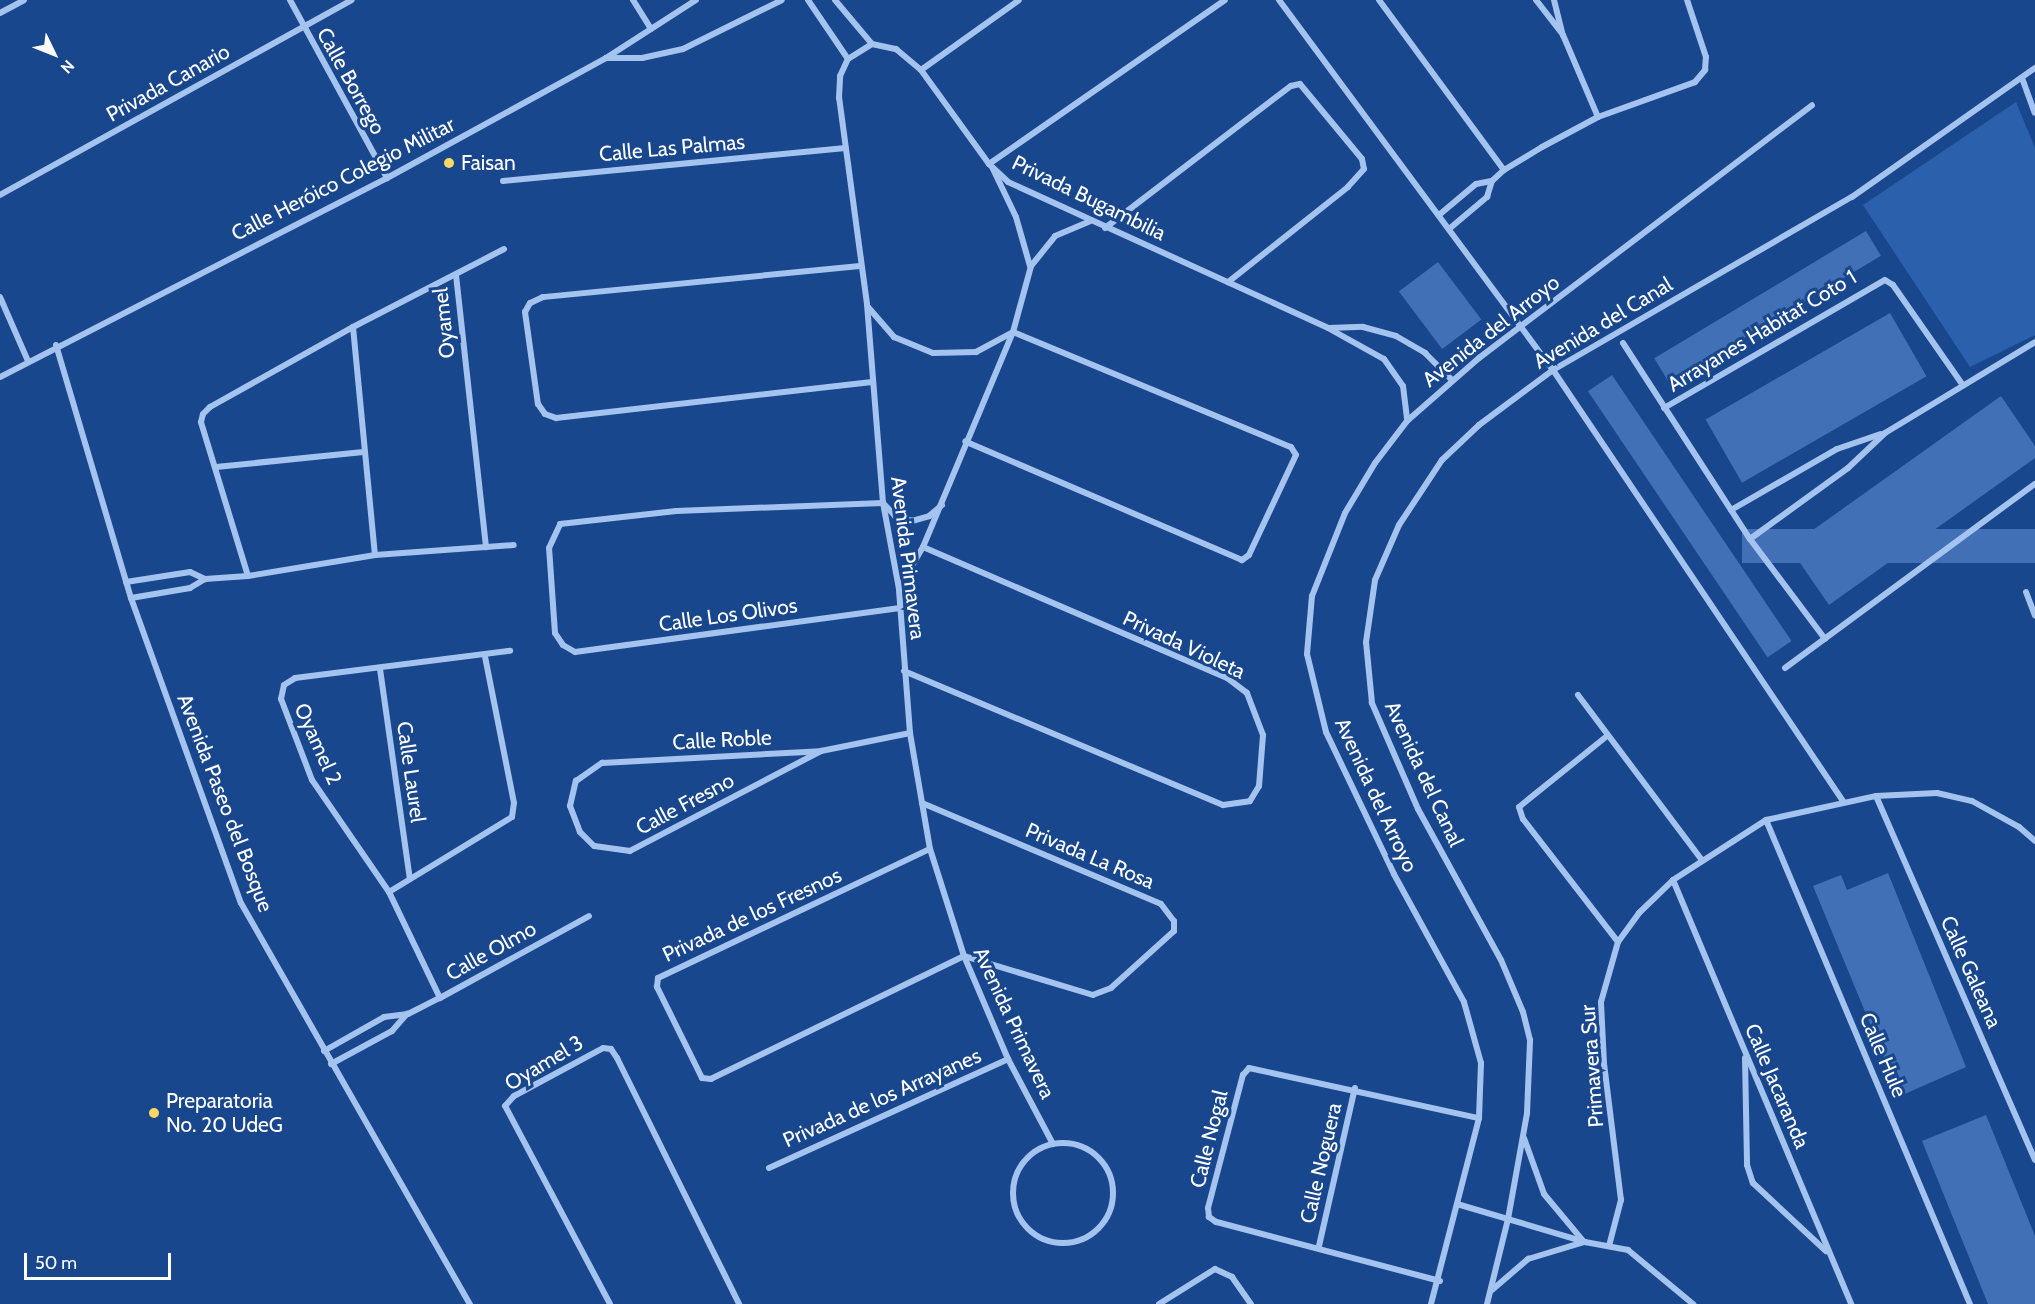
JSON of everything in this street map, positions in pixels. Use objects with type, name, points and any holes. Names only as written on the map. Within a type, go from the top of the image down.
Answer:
[{"type":"street","points":[[0,13],[24,0]]},
{"type":"street","name":"Calle Borrego","points":[[290,0],[302,28],[387,178]]},
{"type":"street","name":"Privada Canario","points":[[0,195],[352,0]]},
{"type":"street","points":[[633,0],[651,29]]},
{"type":"street","name":"Calle Heróico Colegio Militar","points":[[0,377],[56,345],[387,178],[606,58],[696,0]]},
{"type":"street","points":[[606,58],[642,58],[683,50],[782,0]]},
{"type":"street","points":[[808,0],[848,59],[872,44],[835,0]]},
{"type":"street","points":[[921,70],[1019,0]]},
{"type":"street","points":[[1031,266],[1016,217],[989,164],[1226,0]]},
{"type":"street","points":[[1279,0],[1553,370],[1843,801]]},
{"type":"street","points":[[1379,0],[1504,170]]},
{"type":"street","points":[[1536,0],[1563,35]]},
{"type":"street","points":[[1554,0],[1563,35],[1598,117]]},
{"type":"street","points":[[1449,229],[1486,197],[1492,181],[1504,170],[1598,117],[1695,82],[1705,70],[1706,57],[1687,0]]},
{"type":"street","name":"Privada Bugambilia","points":[[872,44],[896,49],[921,70],[989,164],[1008,182],[1328,328],[1392,366],[1403,386],[1407,421]]},
{"type":"street","name":"Avenida Primavera","points":[[848,59],[839,87],[845,148],[867,304],[883,503],[899,589],[910,733],[930,849],[964,956],[1008,1059],[1053,1144]]},
{"type":"street","name":"Avenida del Canal","points":[[1487,1304],[1508,1219],[1524,1136],[1532,1062],[1523,1012],[1501,960],[1418,809],[1372,703],[1366,642],[1375,580],[1399,525],[1442,460],[1479,425],[1553,370],[1852,197],[2035,68]]},
{"type":"street","points":[[2022,78],[2035,113]]},
{"type":"street","points":[[1105,228],[1292,86],[1300,84],[1362,159],[1364,170],[1348,187],[1228,282]]},
{"type":"street","name":"Avenida del Arroyo","points":[[1431,1304],[1440,1281],[1479,1118],[1481,1063],[1464,1002],[1336,756],[1318,707],[1307,654],[1312,596],[1332,540],[1359,488],[1407,421],[1452,380],[1519,327],[1812,105]]},
{"type":"street","name":"Calle Las Palmas","points":[[503,180],[845,148]]},
{"type":"street","points":[[1439,215],[1476,184],[1492,181]]},
{"type":"street","points":[[899,589],[923,547],[942,505],[965,441],[1013,332],[1031,266],[1055,236],[1090,221]]},
{"type":"street","points":[[456,275],[504,249]]},
{"type":"street","points":[[860,266],[543,297],[530,303],[525,312],[538,404],[545,414],[556,418],[872,382]]},
{"type":"street","name":"Oyamel","points":[[248,576],[201,422],[210,407],[353,327],[456,275],[486,548]]},
{"type":"street","name":"Arrayanes Habitat Coto 1","points":[[1825,639],[1750,539],[1664,408],[1885,280],[1893,285],[1962,384]]},
{"type":"street","points":[[0,297],[28,361]]},
{"type":"street","points":[[867,304],[894,337],[933,353],[976,352],[1013,332]]},
{"type":"street","points":[[353,327],[363,452],[375,555]]},
{"type":"street","name":"Privada Bugambilia","points":[[1328,328],[1363,327],[1396,336],[1425,353],[1452,380]]},
{"type":"street","points":[[965,441],[1242,560],[1249,555],[1296,459],[1291,447],[1013,332]]},
{"type":"street","points":[[1750,539],[1848,468],[1885,433],[1962,384],[2035,342]]},
{"type":"street","points":[[1623,343],[1664,408]]},
{"type":"street","name":"Avenida Paseo del Bosque","points":[[56,345],[131,598],[241,903],[470,1304]]},
{"type":"street","points":[[1731,510],[1837,449],[1885,433]]},
{"type":"street","points":[[216,467],[363,452]]},
{"type":"street","points":[[1785,668],[2035,484]]},
{"type":"street","points":[[883,503],[895,516],[912,521],[929,516],[942,505]]},
{"type":"street","name":"Calle Los Olivos","points":[[883,503],[676,511],[560,525],[549,548],[555,633],[563,645],[575,652],[900,608]]},
{"type":"street","points":[[131,598],[190,588],[205,579],[248,576],[375,555],[514,545]]},
{"type":"street","name":"Privada Violeta","points":[[904,671],[1223,805],[1250,801],[1259,786],[1263,735],[1247,693],[1227,678],[923,547]]},
{"type":"street","points":[[126,582],[190,572],[205,579]]},
{"type":"street","points":[[2026,592],[2035,615]]},
{"type":"street","name":"Oyamel 2","points":[[440,998],[389,892],[312,780],[281,699],[284,685],[295,678],[485,657],[510,651]]},
{"type":"street","points":[[389,892],[477,841],[512,817],[514,803],[485,657]]},
{"type":"street","name":"Calle Laurel","points":[[380,669],[410,879]]},
{"type":"street","points":[[1578,695],[1701,859]]},
{"type":"street","name":"Calle Roble","points":[[572,815],[570,797],[576,781],[602,763],[821,750],[910,733]]},
{"type":"street","points":[[1607,736],[1519,807],[1523,819],[1618,942]]},
{"type":"street","name":"Calle Fresno","points":[[572,815],[580,831],[594,846],[630,850],[821,750]]},
{"type":"street","name":"Primavera Sur","points":[[1609,1246],[1621,1200],[1604,1064],[1601,1002],[1618,942],[1639,913],[1673,880],[1701,859],[1766,820],[1843,801],[1876,796],[1937,793],[1972,801],[2019,827],[2035,841]]},
{"type":"street","name":"Calle Galeana","points":[[1876,796],[2035,1160]]},
{"type":"street","name":"Privada La Rosa","points":[[922,803],[1161,904],[1174,921],[1174,931],[1169,940],[1111,988],[1093,995],[964,956]]},
{"type":"street","name":"Calle Hule","points":[[1766,820],[1970,1304]]},
{"type":"street","name":"Privada de los Fresnos","points":[[930,849],[662,975],[657,987],[699,1074],[706,1079],[964,956]]},
{"type":"street","name":"Calle Jacaranda","points":[[1673,880],[1851,1304]]},
{"type":"street","name":"Calle Olmo","points":[[324,1051],[384,1017],[408,1014],[440,998],[589,916]]},
{"type":"street","name":"Calle Olmo","points":[[331,1064],[392,1032],[408,1014]]},
{"type":"street","name":"Oyamel 3","points":[[610,1304],[505,1106],[514,1096],[603,1048],[611,1049],[617,1058],[739,1304]]},
{"type":"street","points":[[1745,1054],[1747,1165],[1753,1182],[1829,1254]]},
{"type":"street","name":"Privada de los Arrayanes","points":[[769,1168],[1008,1059]]},
{"type":"street","name":"Calle Nogal","points":[[1440,1281],[1319,1246],[1216,1221],[1209,1217],[1208,1208],[1242,1075],[1249,1068],[1355,1088],[1479,1118]]},
{"type":"street","name":"Calle Noguera","points":[[1319,1246],[1355,1088]]},
{"type":"street","points":[[1524,1136],[1544,1194],[1585,1242]]},
{"type":"street","points":[[1066,1143],[1090,1150],[1100,1158],[1112,1180],[1113,1192],[1108,1216],[1091,1235],[1067,1243],[1048,1241],[1032,1232],[1017,1212],[1014,1200],[1016,1176],[1022,1164],[1036,1152],[1053,1144],[1066,1143]]},
{"type":"street","points":[[1457,1204],[1585,1242],[1609,1246],[1644,1260],[1690,1303]]},
{"type":"street","points":[[1491,1292],[1504,1276],[1528,1258],[1585,1242]]},
{"type":"street","points":[[1160,1304],[1215,1269],[1232,1277],[1251,1304]]},
{"type":"shaded area","points":[[2016,102],[2035,148],[2035,335],[1970,367],[1863,205]]},
{"type":"building","points":[[1866,231],[1881,256],[1669,383],[1654,358]]},
{"type":"building","points":[[1438,262],[1481,320],[1442,349],[1399,291]]},
{"type":"building","points":[[1890,313],[1926,376],[1742,483],[1706,420]]},
{"type":"building","points":[[1612,375],[1792,641],[1767,657],[1588,391]]},
{"type":"building","points":[[2001,396],[2035,446],[2035,458],[1829,605],[1789,547]]},
{"type":"building","points":[[1742,529],[2035,529],[2035,563],[1742,563]]},
{"type":"building","points":[[1888,873],[1966,1067],[1900,1096],[1813,886],[1841,875],[1847,890]]},
{"type":"building","points":[[1986,1115],[2035,1236],[2035,1304],[1988,1304],[1922,1141]]},
{"type":"place","name":"Faisan","points":[[449,163]]},
{"type":"place","name":"Preparatoria No. 20 UdeG","points":[[154,1113]]}]
